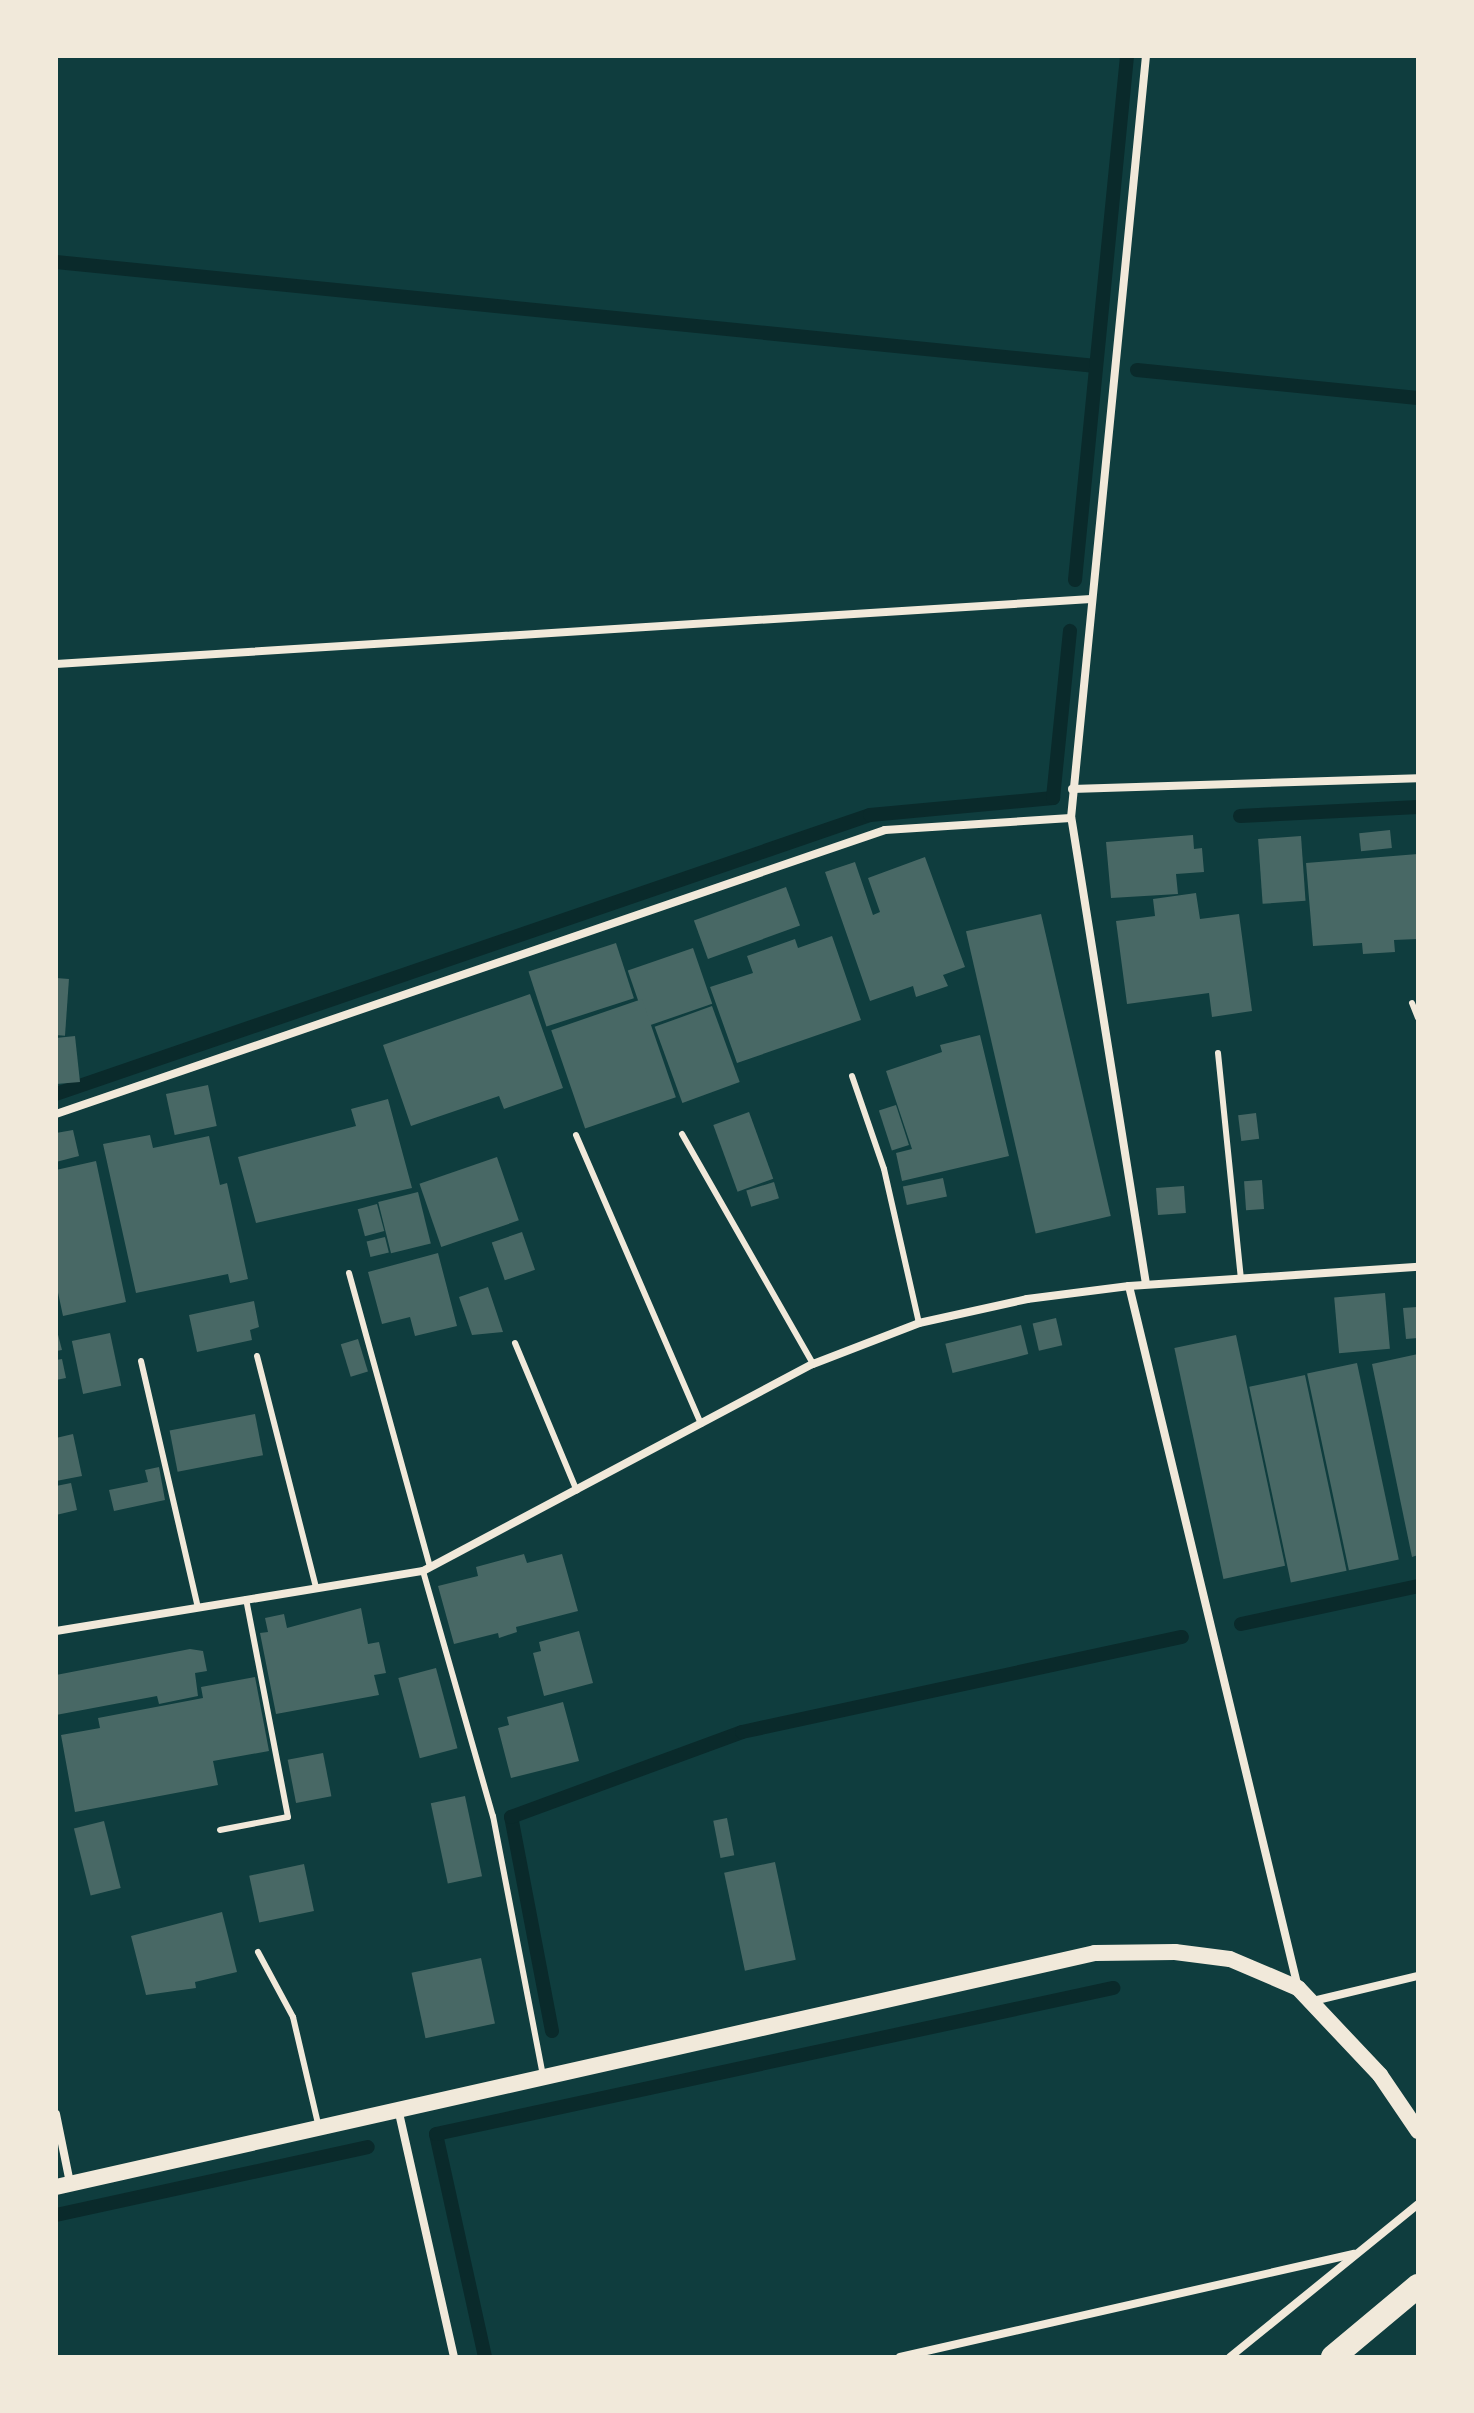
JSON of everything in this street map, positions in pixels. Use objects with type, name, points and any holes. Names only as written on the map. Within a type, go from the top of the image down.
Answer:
[{"type":"highway","points":[[1333,2357],[1418,2286]]},
{"type":"main road","points":[[63,2185],[544,2081],[1095,1953],[1175,1952],[1230,1959],[1298,1988],[1380,2075],[1418,2131]]},
{"type":"street","points":[[1146,56],[1071,818],[1146,1284]]},
{"type":"street","points":[[56,664],[1091,599]]},
{"type":"street","points":[[1072,789],[1418,778]]},
{"type":"street","points":[[56,1114],[885,830],[1071,818]]},
{"type":"street","points":[[56,1631],[426,1569],[813,1364],[919,1323],[1027,1299],[1146,1284],[1418,1267]]},
{"type":"street","points":[[1129,1286],[1298,1988]]},
{"type":"street","points":[[1312,2002],[1418,1976]]},
{"type":"street","points":[[399,2113],[454,2357]]},
{"type":"street","points":[[56,2114],[63,2185]]},
{"type":"street","points":[[1230,2357],[1418,2204]]},
{"type":"street","points":[[900,2357],[1354,2254]]},
{"type":"lane","points":[[1412,1003],[1418,1018]]},
{"type":"lane","points":[[1218,1053],[1241,1278]]},
{"type":"lane","points":[[852,1076],[884,1169],[919,1323]]},
{"type":"lane","points":[[682,1134],[813,1364]]},
{"type":"lane","points":[[576,1135],[701,1424]]},
{"type":"lane","points":[[349,1273],[493,1816],[544,2081]]},
{"type":"lane","points":[[515,1343],[577,1491]]},
{"type":"lane","points":[[257,1356],[316,1588]]},
{"type":"lane","points":[[141,1361],[198,1607]]},
{"type":"lane","points":[[220,1830],[288,1817],[246,1599]]},
{"type":"lane","points":[[258,1952],[293,2017],[320,2131]]},
{"type":"building","points":[[1390,830],[1392,848],[1361,851],[1359,833]]},
{"type":"building","points":[[1193,835],[1194,849],[1202,848],[1204,872],[1176,874],[1178,894],[1111,898],[1106,842]]},
{"type":"building","points":[[1301,836],[1306,901],[1263,904],[1258,839]]},
{"type":"building","points":[[1418,854],[1418,939],[1394,940],[1395,952],[1363,954],[1362,943],[1313,946],[1306,863]]},
{"type":"building","points":[[925,857],[965,967],[943,975],[948,986],[916,997],[913,986],[870,1001],[825,872],[855,862],[873,915],[880,912],[868,878]]},
{"type":"building","points":[[786,887],[800,926],[708,959],[694,921]]},
{"type":"building","points":[[1196,893],[1200,919],[1239,914],[1252,1011],[1212,1017],[1209,993],[1127,1004],[1116,921],[1155,916],[1153,899]]},
{"type":"building","points":[[1041,914],[1111,1216],[1036,1233],[966,931]]},
{"type":"building","points":[[832,936],[861,1020],[737,1063],[710,987],[753,973],[747,956],[795,939],[798,948]]},
{"type":"building","points":[[616,943],[634,998],[546,1027],[529,971]]},
{"type":"building","points":[[693,948],[712,1004],[647,1026],[628,970]]},
{"type":"building","points":[[56,978],[69,979],[65,1036],[56,1035]]},
{"type":"building","points":[[530,994],[563,1088],[504,1109],[499,1096],[411,1126],[383,1045]]},
{"type":"building","points":[[642,999],[676,1097],[585,1129],[551,1030]]},
{"type":"building","points":[[712,1006],[740,1082],[682,1103],[655,1027]]},
{"type":"building","points":[[980,1035],[1009,1156],[902,1181],[896,1153],[912,1149],[886,1071],[942,1052],[940,1045]]},
{"type":"building","points":[[75,1036],[80,1082],[56,1084],[56,1038]]},
{"type":"building","points":[[208,1085],[217,1126],[175,1135],[166,1094]]},
{"type":"building","points":[[388,1099],[412,1188],[256,1223],[238,1157],[356,1126],[351,1109]]},
{"type":"building","points":[[896,1105],[909,1145],[892,1151],[879,1111]]},
{"type":"building","points":[[749,1112],[773,1179],[738,1192],[713,1125]]},
{"type":"building","points":[[1256,1113],[1259,1139],[1241,1141],[1238,1115]]},
{"type":"building","points":[[73,1130],[79,1156],[56,1162],[56,1133]]},
{"type":"building","points":[[150,1135],[153,1148],[209,1136],[220,1185],[227,1183],[248,1279],[230,1283],[228,1274],[136,1293],[103,1144]]},
{"type":"building","points":[[497,1157],[519,1220],[441,1247],[419,1184]]},
{"type":"building","points":[[96,1161],[126,1302],[63,1316],[56,1283],[56,1170]]},
{"type":"building","points":[[943,1178],[947,1197],[907,1205],[903,1187]]},
{"type":"building","points":[[1262,1180],[1264,1209],[1246,1210],[1244,1181]]},
{"type":"building","points":[[774,1182],[779,1198],[751,1207],[746,1190]]},
{"type":"building","points":[[1184,1186],[1186,1213],[1158,1215],[1156,1188]]},
{"type":"building","points":[[418,1192],[431,1243],[391,1253],[378,1202]]},
{"type":"building","points":[[377,1204],[384,1231],[365,1236],[358,1209]]},
{"type":"building","points":[[522,1232],[535,1270],[505,1280],[492,1242]]},
{"type":"building","points":[[385,1237],[389,1253],[370,1257],[367,1242]]},
{"type":"building","points":[[438,1253],[457,1326],[415,1336],[410,1317],[382,1324],[368,1272]]},
{"type":"building","points":[[488,1287],[503,1332],[472,1335],[459,1297]]},
{"type":"building","points":[[1385,1293],[1390,1349],[1339,1353],[1334,1297]]},
{"type":"building","points":[[254,1301],[259,1327],[250,1330],[252,1340],[197,1352],[189,1315]]},
{"type":"building","points":[[1417,1307],[1418,1338],[1406,1339],[1403,1308]]},
{"type":"building","points":[[1056,1318],[1062,1345],[1039,1351],[1033,1323]]},
{"type":"building","points":[[1021,1325],[1028,1354],[953,1373],[945,1344]]},
{"type":"building","points":[[56,1327],[62,1350],[56,1351]]},
{"type":"building","points":[[110,1333],[121,1386],[83,1394],[72,1341]]},
{"type":"building","points":[[1236,1335],[1285,1566],[1223,1579],[1174,1348]]},
{"type":"building","points":[[358,1339],[368,1372],[351,1377],[341,1344]]},
{"type":"building","points":[[1418,1354],[1418,1555],[1412,1557],[1372,1364]]},
{"type":"building","points":[[62,1359],[66,1378],[56,1380],[56,1360]]},
{"type":"building","points":[[1357,1363],[1399,1560],[1349,1570],[1307,1374]]},
{"type":"building","points":[[1305,1375],[1347,1571],[1291,1582],[1249,1387]]},
{"type":"building","points":[[255,1414],[263,1455],[178,1472],[170,1431]]},
{"type":"building","points":[[73,1434],[82,1476],[56,1481],[56,1438]]},
{"type":"building","points":[[159,1467],[165,1500],[114,1511],[109,1490],[148,1482],[145,1470]]},
{"type":"building","points":[[71,1483],[77,1510],[56,1515],[56,1486]]},
{"type":"building","points":[[524,1554],[527,1563],[562,1554],[578,1611],[516,1627],[517,1632],[499,1638],[498,1633],[454,1644],[438,1586],[478,1576],[476,1567]]},
{"type":"building","points":[[361,1608],[368,1644],[379,1642],[386,1673],[374,1675],[379,1695],[276,1714],[260,1633],[268,1632],[265,1618],[284,1614],[287,1628]]},
{"type":"building","points":[[579,1631],[593,1683],[544,1696],[533,1653],[541,1651],[539,1642]]},
{"type":"building","points":[[190,1649],[203,1651],[207,1671],[195,1673],[198,1696],[159,1704],[157,1696],[56,1715],[56,1675]]},
{"type":"building","points":[[436,1668],[457,1748],[420,1758],[398,1678]]},
{"type":"building","points":[[255,1677],[269,1751],[213,1761],[218,1785],[75,1812],[61,1735],[100,1728],[98,1718],[203,1698],[201,1687]]},
{"type":"building","points":[[563,1702],[579,1761],[511,1778],[498,1728],[509,1725],[507,1717]]},
{"type":"building","points":[[323,1753],[331,1796],[296,1803],[288,1760]]},
{"type":"building","points":[[465,1796],[482,1876],[448,1883],[431,1803]]},
{"type":"building","points":[[727,1818],[734,1855],[721,1858],[713,1821]]},
{"type":"building","points":[[104,1821],[121,1888],[91,1895],[74,1828]]},
{"type":"building","points":[[775,1862],[796,1960],[745,1971],[724,1873]]},
{"type":"building","points":[[304,1864],[314,1911],[259,1923],[249,1876]]},
{"type":"building","points":[[222,1912],[237,1972],[195,1982],[196,1988],[146,1995],[131,1936]]},
{"type":"building","points":[[481,1958],[495,2024],[425,2038],[412,1973]]},
{"type":"waterway","points":[[1075,580],[1127,56]]},
{"type":"waterway","points":[[56,262],[1096,366]]},
{"type":"waterway","points":[[1137,370],[1418,398]]},
{"type":"waterway","points":[[56,1094],[870,815],[1053,798],[1070,631]]},
{"type":"waterway","points":[[1240,816],[1418,807]]},
{"type":"waterway","points":[[1241,1624],[1418,1586]]},
{"type":"waterway","points":[[552,2031],[511,1817],[742,1732],[1182,1637]]},
{"type":"waterway","points":[[485,2357],[436,2134],[1113,1988]]},
{"type":"waterway","points":[[56,2215],[368,2147]]}]
